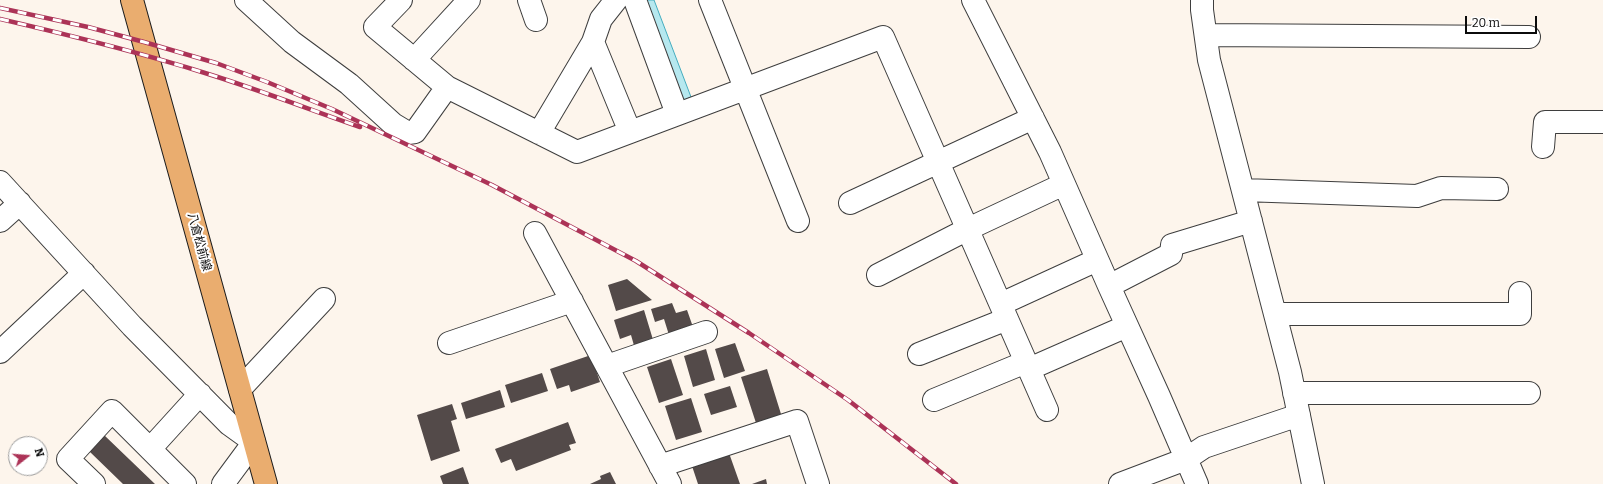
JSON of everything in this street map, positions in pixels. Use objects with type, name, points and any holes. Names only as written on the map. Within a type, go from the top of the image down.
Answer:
[{"type":"main road","name":"八倉松前線","points":[[132,0],[266,484]]},
{"type":"street","points":[[246,0],[292,42],[349,84],[393,124],[408,133],[415,132],[447,87]]},
{"type":"street","points":[[401,0],[375,27],[447,87],[577,152],[884,37],[1047,410]]},
{"type":"street","points":[[414,60],[469,0]]},
{"type":"street","points":[[529,0],[536,20]]},
{"type":"street","points":[[539,133],[593,42],[597,10],[616,0]]},
{"type":"street","points":[[635,0],[677,114]]},
{"type":"street","points":[[710,0],[798,221]]},
{"type":"street","points":[[973,0],[1033,118],[1064,184],[1197,484]]},
{"type":"street","points":[[1202,0],[1209,60],[1275,314],[1299,415],[1313,484]]},
{"type":"street","points":[[1206,35],[1529,37]]},
{"type":"street","points":[[593,42],[630,132]]},
{"type":"street","points":[[850,203],[1033,118]]},
{"type":"street","points":[[1542,147],[1545,122],[1603,122]]},
{"type":"street","points":[[0,182],[132,326],[229,424],[254,442],[223,484]]},
{"type":"street","points":[[878,275],[968,229],[1064,184]]},
{"type":"street","points":[[1243,190],[1417,196],[1442,188],[1497,189]]},
{"type":"street","points":[[0,221],[20,203]]},
{"type":"street","points":[[1109,286],[1172,254],[1172,245],[1251,221]]},
{"type":"street","points":[[536,232],[665,475],[797,421],[818,484]]},
{"type":"street","points":[[919,354],[1004,311],[1097,260]]},
{"type":"street","points":[[0,352],[84,273]]},
{"type":"street","points":[[1275,314],[1520,314],[1520,293]]},
{"type":"street","points":[[240,389],[324,298]]},
{"type":"street","points":[[449,343],[572,301]]},
{"type":"street","points":[[934,400],[1028,366],[1127,326]]},
{"type":"street","points":[[607,366],[706,332]]},
{"type":"street","points":[[1294,393],[1529,393]]},
{"type":"street","points":[[150,449],[200,394]]},
{"type":"street","points":[[94,484],[68,459],[112,411],[185,484]]},
{"type":"street","points":[[1120,484],[1186,459],[1204,447],[1299,415]]},
{"type":"water","points":[[646,0],[654,0],[691,97],[683,101]]},
{"type":"building","points":[[627,279],[652,300],[616,311],[608,285]]},
{"type":"building","points":[[672,303],[676,313],[687,310],[693,327],[669,335],[664,319],[655,322],[651,309]]},
{"type":"building","points":[[644,310],[654,343],[635,349],[631,335],[620,339],[614,320]]},
{"type":"building","points":[[735,343],[745,371],[724,378],[715,349]]},
{"type":"building","points":[[706,349],[715,380],[693,387],[684,356]]},
{"type":"building","points":[[591,355],[600,382],[571,392],[569,385],[557,389],[550,369]]},
{"type":"building","points":[[671,359],[683,395],[659,403],[647,367]]},
{"type":"building","points":[[767,369],[781,414],[756,423],[741,377]]},
{"type":"building","points":[[542,373],[548,391],[511,403],[505,385]]},
{"type":"building","points":[[730,386],[737,407],[711,415],[704,394]]},
{"type":"building","points":[[500,390],[505,407],[466,419],[461,403]]},
{"type":"building","points":[[691,398],[702,432],[676,440],[665,406]]},
{"type":"building","points":[[452,404],[457,419],[451,421],[460,451],[431,461],[417,415]]},
{"type":"building","points":[[568,422],[576,443],[569,445],[571,450],[516,471],[511,459],[501,463],[495,449]]},
{"type":"building","points":[[104,435],[155,484],[123,484],[89,451]]},
{"type":"building","points":[[729,453],[740,484],[698,484],[692,466]]},
{"type":"building","points":[[463,467],[469,484],[443,484],[440,476]]},
{"type":"building","points":[[610,472],[616,484],[590,484],[601,479],[600,476]]},
{"type":"building","points":[[766,479],[767,484],[752,484]]},
{"type":"railway","points":[[0,8],[88,27],[216,63],[332,109],[492,185],[636,261],[749,333],[848,400],[956,484]]},
{"type":"railway","points":[[0,19],[103,44],[180,65],[360,127]]}]
